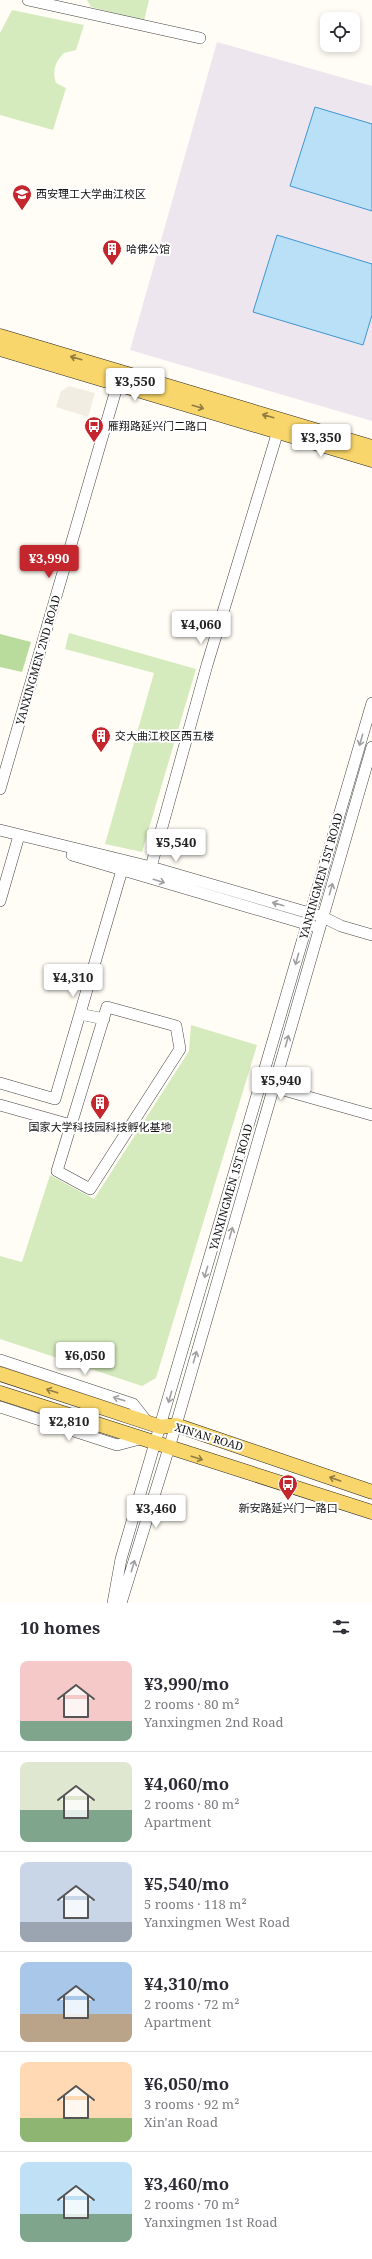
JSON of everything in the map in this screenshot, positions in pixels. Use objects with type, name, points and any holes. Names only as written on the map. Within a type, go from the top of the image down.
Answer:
[{"type":"main road","points":[[0,336],[372,447]]},
{"type":"main road","points":[[0,348],[372,460]]},
{"type":"main road","name":"XIN'AN ROAD","points":[[0,1374],[154,1425],[176,1425],[372,1492]]},
{"type":"main road","name":"XIN'AN ROAD","points":[[0,1393],[168,1449],[372,1512]]},
{"type":"street","points":[[28,0],[62,3],[200,38]]},
{"type":"street","name":"YANXINGMEN 2ND ROAD","points":[[0,789],[118,384],[115,370]]},
{"type":"street","points":[[151,868],[209,661],[278,431]]},
{"type":"street","name":"YANXINGMEN 1ST ROAD","points":[[113,1603],[121,1559],[155,1444],[154,1425],[307,925],[372,703]]},
{"type":"street","name":"YANXINGMEN 1ST ROAD","points":[[121,1603],[176,1425],[372,747]]},
{"type":"street","points":[[0,830],[151,868],[310,913],[323,917],[341,926],[372,935]]},
{"type":"street","points":[[0,837],[18,839],[307,925],[320,928],[341,926]]},
{"type":"street","points":[[0,901],[18,839]]},
{"type":"street","points":[[0,1083],[55,1099],[122,870]]},
{"type":"street","points":[[107,1007],[176,1026],[180,1049],[90,1190],[57,1171],[71,1126],[107,1007]]},
{"type":"street","points":[[80,1014],[104,1019]]},
{"type":"street","points":[[274,1087],[372,1115]]},
{"type":"street","points":[[0,1105],[71,1126]]},
{"type":"street","points":[[0,1360],[133,1404],[154,1425]]},
{"type":"street","points":[[0,1407],[117,1445],[140,1439]]},
{"type":"shaded area","points":[[217,42],[372,86],[372,421],[130,350]]},
{"type":"shaded area","points":[[69,386],[95,393],[88,417],[56,407],[61,391]]},
{"type":"green space","points":[[87,0],[149,0],[144,21],[91,7]]},
{"type":"green space","points":[[12,10],[84,25],[76,50],[64,53],[58,60],[55,67],[54,75],[56,83],[66,88],[53,130],[0,115],[0,33]]},
{"type":"green space","points":[[69,633],[196,669],[142,852],[105,844],[154,673],[65,649]]},
{"type":"green space","points":[[0,634],[31,642],[22,672],[0,667]]},
{"type":"green space","points":[[191,1025],[257,1045],[156,1378],[142,1386],[0,1339],[0,1256],[22,1262],[50,1175],[94,1199],[189,1051]]},
{"type":"water","points":[[315,107],[372,124],[372,211],[290,186]]},
{"type":"water","points":[[277,235],[372,264],[372,315],[363,345],[253,312]]},
{"type":"place","name":"西安理工大学曲江校区","points":[[22,211]]},
{"type":"place","name":"哈佛公馆","points":[[112,266]]},
{"type":"place","name":"雁翔路延兴门二路口","points":[[94,443]]},
{"type":"place","name":"交大曲江校区西五楼","points":[[101,753]]},
{"type":"place","name":"国家大学科技园科技孵化基地","points":[[100,1120]]},
{"type":"place","name":"新安路延兴门一路口","points":[[288,1501]]}]
